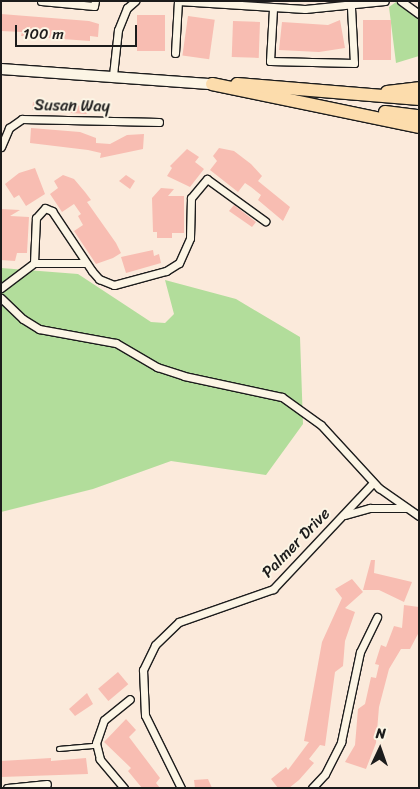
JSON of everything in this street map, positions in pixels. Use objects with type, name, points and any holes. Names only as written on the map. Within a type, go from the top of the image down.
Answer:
[{"type":"highway","points":[[212,84],[419,99]]},
{"type":"highway","points":[[212,84],[419,127]]},
{"type":"highway","points":[[343,92],[392,92],[419,88]]},
{"type":"highway","points":[[296,101],[419,116]]},
{"type":"main road","points":[[1,69],[114,75],[212,84]]},
{"type":"street","points":[[41,1],[94,4]]},
{"type":"street","points":[[114,75],[118,30],[127,8],[136,1]]},
{"type":"street","points":[[175,53],[178,1],[260,4],[273,9],[351,7],[385,1]]},
{"type":"street","points":[[401,1],[419,14]]},
{"type":"street","points":[[273,9],[270,61],[354,63],[351,7]]},
{"type":"street","name":"Susan Way","points":[[1,147],[9,128],[22,119],[159,122]]},
{"type":"street","points":[[34,263],[36,218],[47,208],[99,279],[114,285],[166,272],[179,263],[190,238],[192,198],[207,179],[265,221]]},
{"type":"street","points":[[1,288],[34,263],[86,263]]},
{"type":"street","points":[[1,298],[23,319],[39,329],[116,343],[157,367],[184,376],[282,397],[321,425],[373,483],[419,516]]},
{"type":"street","name":"Palmer Drive","points":[[181,788],[145,715],[144,670],[155,645],[179,622],[273,589],[373,483]]},
{"type":"street","points":[[342,516],[370,508],[406,508]]},
{"type":"street","points":[[312,788],[325,774],[341,742],[360,652],[377,617]]},
{"type":"street","points":[[124,788],[100,759],[97,746],[104,720],[130,699]]},
{"type":"street","points":[[6,788],[34,787],[47,784]]},
{"type":"lane","points":[[59,749],[97,746]]},
{"type":"green space","points":[[396,2],[419,18],[419,56],[396,63],[389,7]]},
{"type":"green space","points":[[1,268],[78,274],[151,322],[165,323],[174,314],[165,280],[236,299],[300,337],[303,424],[266,475],[171,461],[93,489],[1,512]]},
{"type":"building","points":[[1,14],[89,21],[99,24],[98,37],[90,36],[90,41],[21,36],[22,32],[1,31]]},
{"type":"building","points":[[137,15],[165,15],[165,51],[137,51]]},
{"type":"building","points":[[188,16],[215,20],[209,59],[182,56]]},
{"type":"building","points":[[340,20],[345,48],[319,52],[279,50],[282,22],[328,25]]},
{"type":"building","points":[[363,20],[391,20],[391,60],[363,60]]},
{"type":"building","points":[[233,21],[260,22],[259,58],[232,57]]},
{"type":"building","points":[[33,102],[51,104],[50,112],[32,110]]},
{"type":"building","points":[[70,105],[87,106],[87,114],[70,113]]},
{"type":"building","points":[[31,128],[80,132],[96,138],[96,143],[110,144],[127,135],[144,134],[143,149],[100,158],[101,153],[88,150],[30,143]]},
{"type":"building","points":[[219,148],[234,151],[251,164],[262,176],[258,181],[290,207],[283,221],[258,200],[261,195],[251,187],[245,183],[238,192],[210,170],[217,161],[213,156]]},
{"type":"building","points":[[187,149],[199,157],[195,162],[204,169],[190,187],[167,176],[172,168],[170,166]]},
{"type":"building","points":[[35,168],[45,194],[26,206],[19,195],[14,198],[5,184],[19,173]]},
{"type":"building","points":[[63,175],[74,179],[91,200],[87,202],[121,253],[96,264],[74,231],[83,225],[78,216],[81,214],[74,204],[62,212],[50,194],[58,188],[54,181]]},
{"type":"building","points":[[126,175],[135,181],[130,189],[119,181]]},
{"type":"building","points":[[161,188],[174,189],[168,196],[184,196],[184,233],[172,233],[172,238],[157,238],[157,232],[153,232],[152,198]]},
{"type":"building","points":[[234,205],[256,222],[252,227],[229,211]]},
{"type":"building","points":[[1,209],[20,210],[10,216],[29,217],[27,253],[17,253],[15,261],[1,260]]},
{"type":"building","points":[[153,250],[154,256],[159,254],[161,263],[126,273],[121,257]]},
{"type":"building","points":[[371,560],[375,560],[374,573],[412,582],[404,602],[379,590],[363,590]]},
{"type":"building","points":[[352,579],[363,592],[345,608],[355,612],[345,641],[343,666],[335,672],[325,746],[320,745],[309,759],[314,763],[299,780],[289,788],[278,788],[271,779],[286,767],[288,770],[309,742],[304,741],[322,642],[342,598],[335,589]]},
{"type":"building","points":[[404,605],[419,607],[419,632],[410,649],[401,649],[389,669],[379,707],[376,743],[366,769],[345,762],[355,745],[358,709],[365,704],[371,677],[376,678],[379,665],[375,664],[381,645],[386,647],[394,626],[402,628]]},
{"type":"building","points":[[118,672],[128,684],[108,701],[98,689]]},
{"type":"building","points":[[87,693],[93,704],[75,716],[69,709]]},
{"type":"building","points":[[126,719],[136,730],[129,737],[160,778],[156,783],[160,788],[142,788],[128,771],[131,768],[104,742]]},
{"type":"building","points":[[51,758],[51,761],[86,758],[88,774],[1,777],[1,761]]},
{"type":"building","points":[[208,779],[212,788],[195,788],[194,780]]}]
